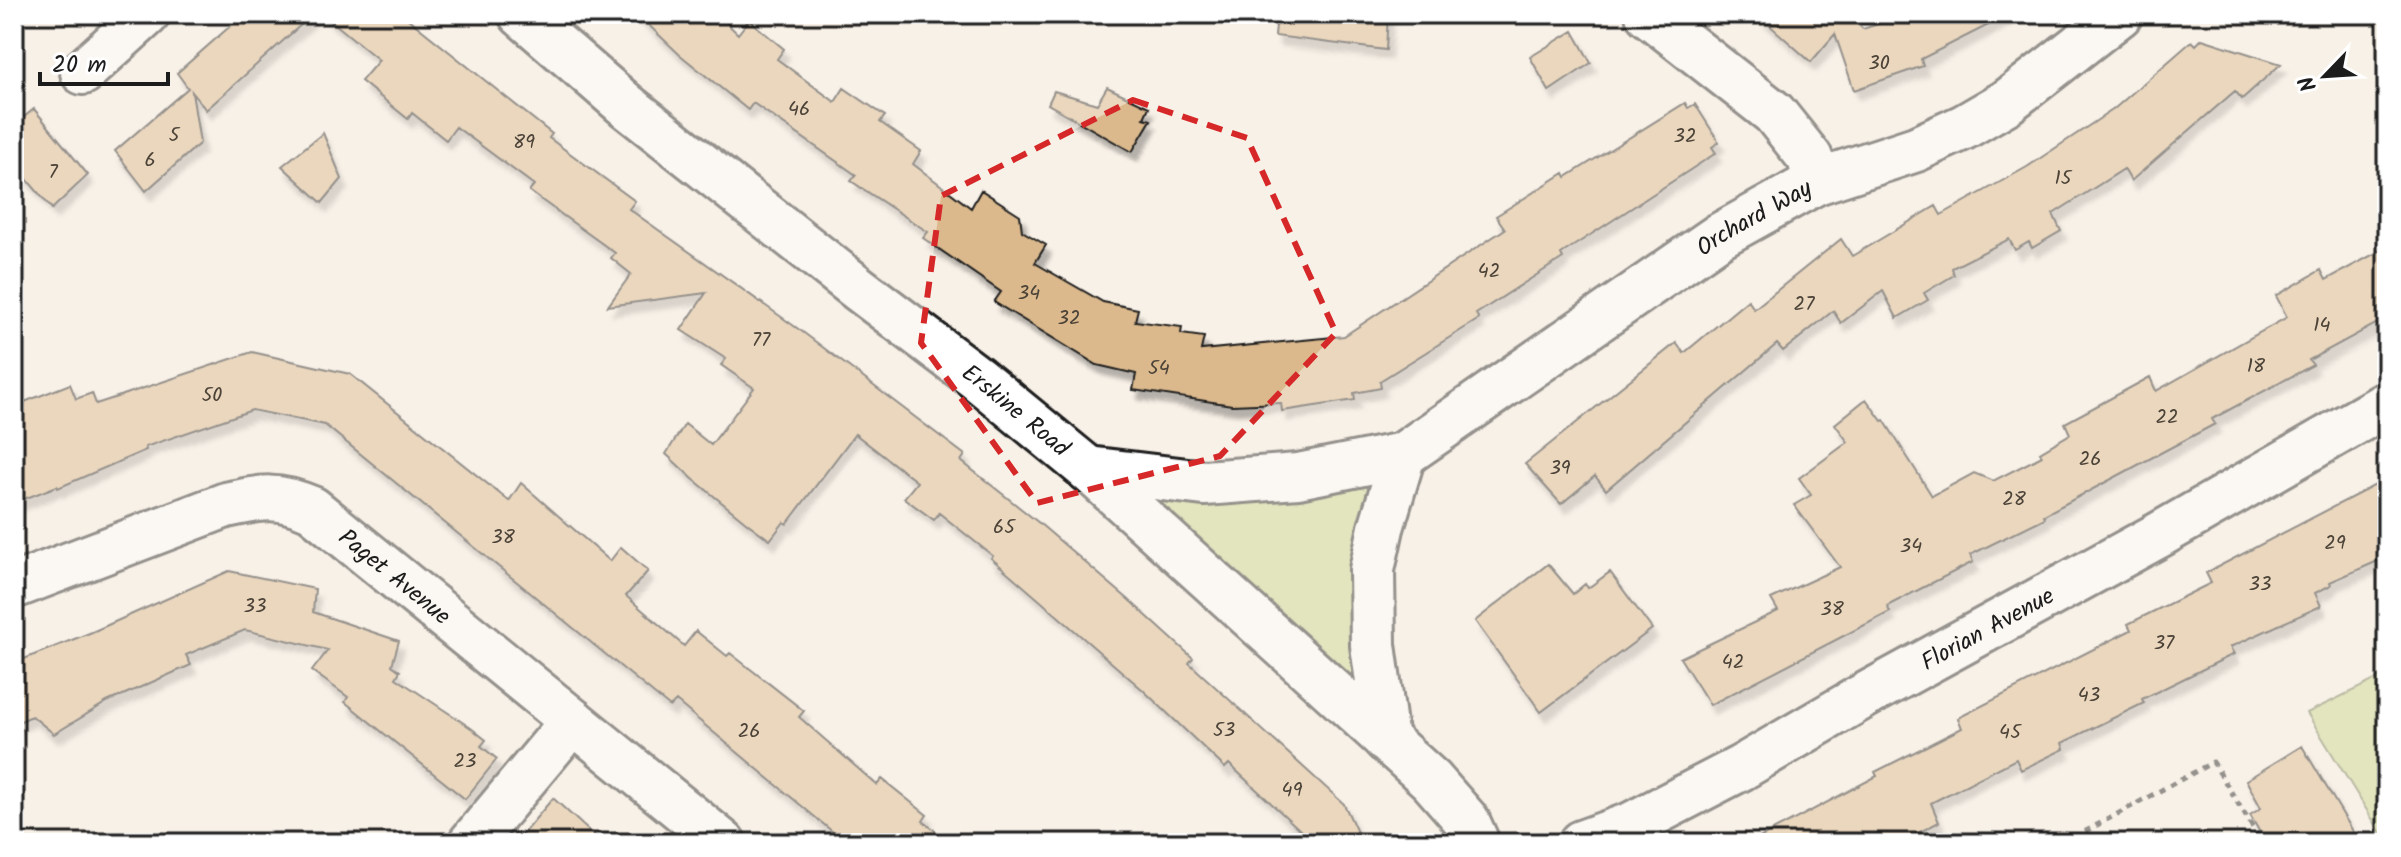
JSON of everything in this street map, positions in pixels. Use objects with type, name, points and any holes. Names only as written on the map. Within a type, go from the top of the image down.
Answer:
[{"type":"street","points":[[83,72],[147,14]]},
{"type":"street","name":"Erskine Road","points":[[521,14],[627,106],[977,378],[1088,469],[1431,780],[1467,821],[1477,843]]},
{"type":"street","points":[[1648,14],[1774,113],[1810,158],[1816,182]]},
{"type":"street","name":"Orchard Way","points":[[1088,469],[1204,483],[1298,476],[1403,455],[1719,236],[1816,182],[1916,149],[1964,127],[2007,102],[2120,14]]},
{"type":"street","name":"Florian Avenue","points":[[1581,843],[1631,825],[1741,768],[1862,697],[2159,535],[2387,404]]},
{"type":"street","points":[[1386,740],[1373,645],[1372,570],[1403,455]]},
{"type":"street","name":"Paget Avenue","points":[[14,586],[226,505],[262,497],[289,499],[312,509],[723,843]]},
{"type":"street","points":[[471,843],[573,721]]},
{"type":"path","points":[[2064,843],[2213,762],[2262,843]]},
{"type":"highlighted area","points":[[1133,100],[1247,138],[1336,333],[1220,456],[1037,503],[921,343],[941,196]]},
{"type":"green space","points":[[1391,465],[1374,720],[1110,478]]},
{"type":"green space","points":[[2387,674],[2387,843],[2307,713]]},
{"type":"building","points":[[244,14],[313,14],[206,110],[192,92],[200,143],[146,191],[115,151],[188,88],[177,73]]},
{"type":"building","points":[[323,14],[402,14],[552,134],[549,138],[635,201],[629,209],[804,333],[965,455],[961,461],[1128,599],[1193,658],[1189,663],[1344,804],[1362,843],[1314,843],[1229,764],[1225,768],[1143,690],[991,558],[993,556],[939,513],[934,520],[904,498],[917,482],[855,434],[787,524],[784,522],[770,540],[747,523],[666,454],[685,424],[711,445],[754,388],[721,365],[726,359],[681,330],[706,293],[608,306],[631,274],[611,258],[615,253],[529,191],[534,185],[456,127],[446,140],[412,113],[408,119],[361,81],[379,60]]},
{"type":"building","points":[[637,14],[717,14],[738,34],[749,20],[784,49],[777,59],[835,102],[844,88],[885,116],[880,122],[921,151],[913,164],[971,208],[981,190],[1020,215],[1022,231],[1046,245],[1035,263],[1103,302],[1138,309],[1135,321],[1182,327],[1181,334],[1204,337],[1201,350],[1344,336],[1505,229],[1496,216],[1564,173],[1566,177],[1685,103],[1688,108],[1695,104],[1719,142],[1712,147],[1716,153],[1561,254],[1563,258],[1476,314],[1479,319],[1380,381],[1381,388],[1354,393],[1355,400],[1282,411],[1281,403],[1232,405],[1133,390],[1136,374],[1097,365],[994,302],[1001,292],[923,238],[928,232],[851,181],[856,175],[753,103],[748,110],[679,54]]},
{"type":"building","points":[[1277,14],[1388,14],[1386,50],[1275,36]]},
{"type":"building","points":[[1757,14],[1851,14],[1849,17],[1863,29],[1909,14],[2010,14],[1921,59],[1923,66],[1854,90],[1835,34],[1811,62]]},
{"type":"building","points":[[1573,31],[1591,63],[1549,91],[1530,57]]},
{"type":"building","points":[[2202,39],[2281,64],[2242,99],[2235,91],[2131,181],[2124,169],[2053,214],[2061,231],[2032,248],[2029,242],[2015,250],[2009,239],[1952,268],[1954,275],[1924,293],[1928,300],[1897,318],[1883,291],[1841,323],[1833,311],[1783,351],[1777,344],[1606,490],[1595,476],[1561,504],[1525,464],[1676,343],[1684,353],[1748,300],[1754,309],[1841,239],[1852,256],[1936,206],[1941,215],[2027,167],[2114,109],[2192,41],[2196,45]]},
{"type":"building","points":[[1107,87],[1149,107],[1144,118],[1151,120],[1132,152],[1048,104],[1054,91],[1097,104]]},
{"type":"building","points":[[34,109],[88,175],[52,209],[14,164],[14,125]]},
{"type":"building","points":[[323,133],[342,179],[322,203],[282,166]]},
{"type":"building","points":[[2387,247],[2387,318],[2309,360],[2313,365],[2212,419],[2215,424],[2044,515],[2045,518],[1970,555],[1973,562],[1887,606],[1890,612],[1710,705],[1680,658],[1778,611],[1771,599],[1840,567],[1794,505],[1811,495],[1799,478],[1848,442],[1835,424],[1866,399],[1884,420],[1932,496],[1974,473],[1993,481],[2042,456],[2040,452],[2070,434],[2065,423],[2150,377],[2156,391],[2287,317],[2276,296],[2321,270],[2326,280]]},
{"type":"building","points":[[252,352],[350,374],[509,501],[521,483],[610,561],[621,547],[648,571],[626,596],[684,646],[696,631],[727,656],[730,653],[804,711],[799,717],[877,785],[882,779],[927,815],[923,821],[950,843],[846,843],[676,701],[670,707],[325,425],[252,410],[145,447],[146,450],[58,488],[14,503],[14,406],[70,384],[76,399],[92,393],[96,404]]},
{"type":"building","points":[[2387,479],[2387,557],[2330,582],[2331,585],[2315,593],[2321,606],[2230,647],[2234,654],[2062,743],[2064,749],[2021,770],[2016,759],[1931,803],[1939,822],[1899,843],[1750,843],[1877,776],[1875,772],[1962,728],[1958,718],[2131,630],[2128,624],[2211,583],[2206,573]]},
{"type":"building","points":[[1548,564],[1573,594],[1585,584],[1588,588],[1610,572],[1652,629],[1541,712],[1475,621]]},
{"type":"building","points":[[229,571],[315,589],[313,612],[399,641],[392,665],[400,671],[396,678],[486,740],[481,746],[497,759],[465,799],[345,702],[348,697],[312,671],[328,650],[245,630],[186,655],[191,665],[107,702],[54,734],[32,716],[14,724],[14,663]]},
{"type":"building","points":[[2302,746],[2360,843],[2266,843],[2250,815],[2261,808],[2246,780]]},
{"type":"building","points":[[553,798],[602,843],[515,843]]}]
